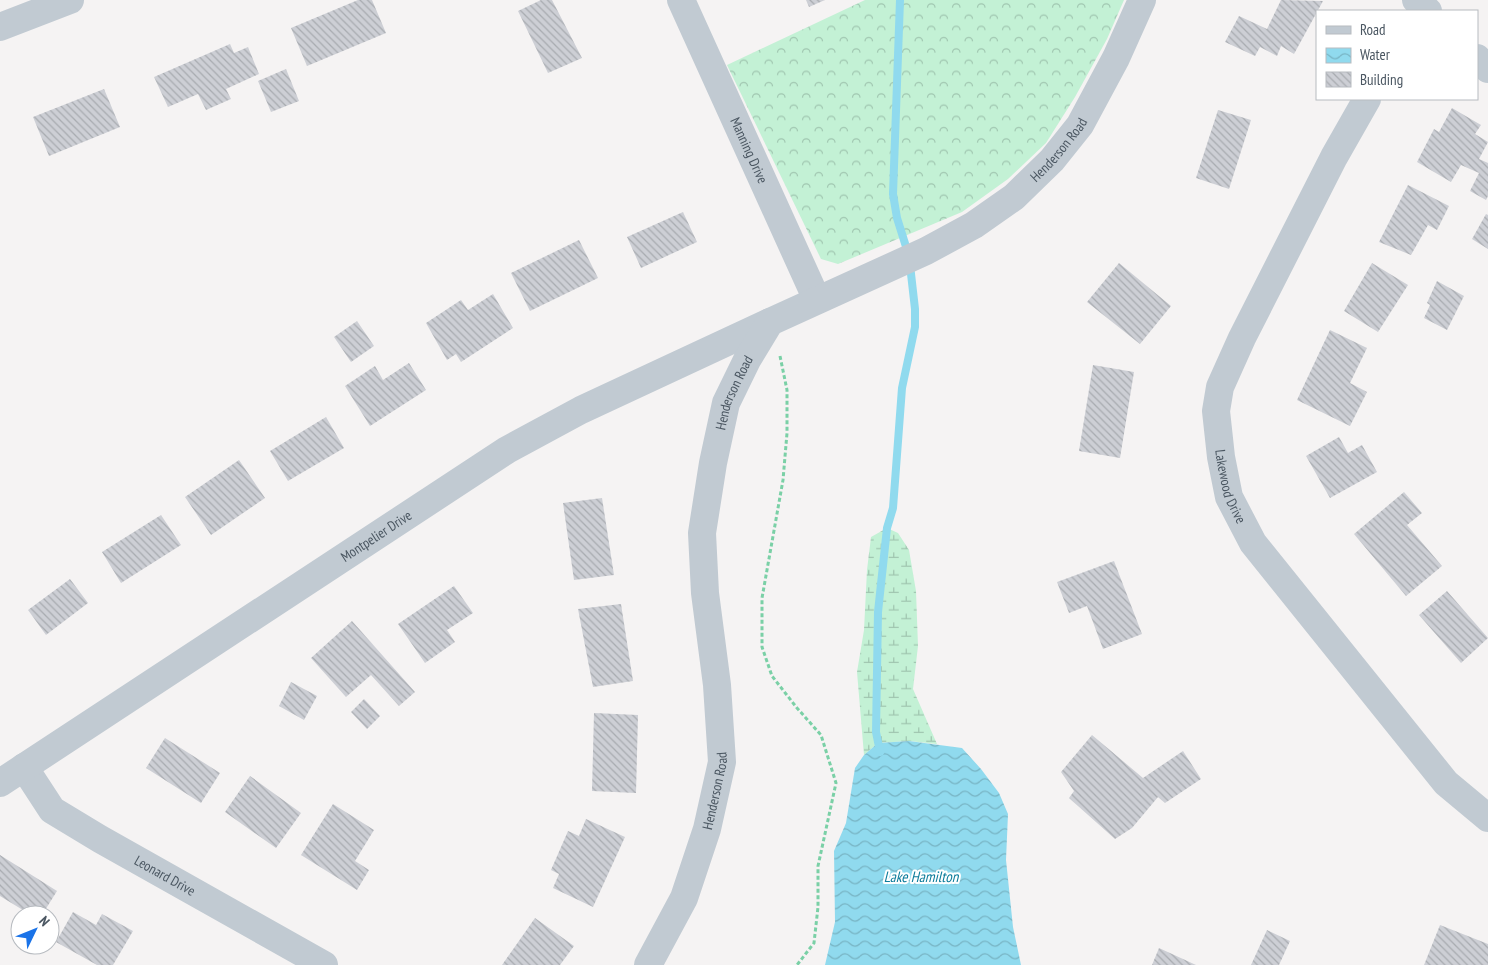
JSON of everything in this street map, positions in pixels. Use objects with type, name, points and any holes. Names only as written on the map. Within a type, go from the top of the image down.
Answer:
[{"type":"street","points":[[0,27],[70,0]]},
{"type":"street","name":"Manning Drive","points":[[681,0],[817,300]]},
{"type":"street","name":"Henderson Road","points":[[648,965],[684,898],[707,829],[722,762],[717,685],[704,593],[702,533],[715,454],[726,403],[746,360],[770,322],[926,251],[974,225],[1014,197],[1052,160],[1080,125],[1116,58],[1142,0]]},
{"type":"street","points":[[1478,59],[1488,69]]},
{"type":"street","name":"Lakewood Drive","points":[[1366,100],[1334,157],[1246,329],[1220,387],[1216,411],[1221,457],[1229,497],[1253,544],[1446,783],[1488,818]]},
{"type":"street","name":"Montpelier Drive","points":[[0,783],[507,450],[581,410],[770,322]]},
{"type":"street","name":"Leonard Drive","points":[[24,767],[52,810],[324,965]]},
{"type":"path","points":[[770,322],[780,352],[787,390],[787,433],[783,480],[762,598],[762,647],[772,676],[821,735],[836,783],[818,866],[818,907],[814,943],[797,965]]},
{"type":"green space","points":[[865,0],[1124,0],[1107,39],[1075,97],[1046,143],[1008,179],[962,212],[838,264],[821,259],[727,65]]},
{"type":"green space","points":[[887,528],[898,533],[909,550],[916,591],[918,646],[913,689],[937,744],[909,741],[878,743],[864,755],[857,672],[864,630],[867,570],[871,537]]},
{"type":"water","name":"Lake Hamilton","points":[[909,741],[962,748],[999,793],[1008,814],[1006,860],[1013,927],[1021,965],[825,965],[835,922],[834,851],[846,823],[855,768],[864,755],[878,743]]},
{"type":"building","points":[[358,0],[372,0],[386,33],[307,66],[291,28]]},
{"type":"building","points":[[541,0],[552,0],[582,58],[548,73],[518,11]]},
{"type":"building","points":[[806,0],[825,0],[809,7]]},
{"type":"building","points":[[1281,0],[1323,1],[1318,10],[1316,10],[1316,14],[1294,54],[1281,46],[1277,56],[1260,47],[1255,56],[1225,42],[1239,16],[1267,29]]},
{"type":"building","points":[[230,44],[234,53],[248,47],[259,74],[226,89],[231,99],[206,110],[198,94],[168,107],[154,77]]},
{"type":"building","points":[[286,69],[299,101],[271,112],[258,81]]},
{"type":"building","points":[[104,89],[120,127],[49,156],[33,117]]},
{"type":"building","points":[[1452,108],[1481,125],[1475,134],[1488,142],[1479,159],[1488,163],[1488,196],[1486,200],[1470,191],[1479,173],[1461,165],[1451,182],[1417,162],[1434,129],[1439,132]]},
{"type":"building","points":[[1218,110],[1251,120],[1229,189],[1196,178]]},
{"type":"building","points":[[1408,185],[1449,206],[1437,230],[1428,225],[1411,255],[1379,242]]},
{"type":"building","points":[[683,212],[697,242],[641,268],[627,237]]},
{"type":"building","points":[[1486,214],[1488,215],[1488,249],[1472,239]]},
{"type":"building","points":[[579,240],[598,278],[530,311],[511,273]]},
{"type":"building","points":[[1119,263],[1171,306],[1140,344],[1087,302]]},
{"type":"building","points":[[1372,263],[1408,285],[1378,332],[1344,311]]},
{"type":"building","points":[[1437,281],[1464,296],[1447,330],[1424,318],[1430,305],[1427,303]]},
{"type":"building","points":[[493,294],[513,328],[461,362],[456,354],[447,360],[426,323],[461,300],[468,310]]},
{"type":"building","points":[[357,321],[374,346],[351,362],[334,337]]},
{"type":"building","points":[[1330,330],[1367,348],[1350,383],[1367,392],[1350,426],[1297,400]]},
{"type":"building","points":[[409,363],[426,390],[370,426],[345,386],[375,366],[383,380]]},
{"type":"building","points":[[1093,365],[1134,372],[1120,458],[1079,451]]},
{"type":"building","points":[[326,417],[344,448],[288,481],[270,451]]},
{"type":"building","points":[[1339,437],[1348,453],[1362,445],[1377,472],[1330,498],[1306,456]]},
{"type":"building","points":[[239,460],[265,498],[211,535],[185,497]]},
{"type":"building","points":[[1404,492],[1422,513],[1407,525],[1442,566],[1406,596],[1354,534]]},
{"type":"building","points":[[602,498],[614,575],[574,580],[563,503]]},
{"type":"building","points":[[161,515],[181,545],[121,583],[102,552]]},
{"type":"building","points":[[1114,561],[1142,634],[1103,649],[1087,606],[1069,613],[1057,582]]},
{"type":"building","points":[[70,579],[88,603],[46,635],[28,610]]},
{"type":"building","points":[[454,586],[473,613],[447,630],[455,642],[425,663],[398,624]]},
{"type":"building","points":[[1447,591],[1488,638],[1461,663],[1419,615]]},
{"type":"building","points":[[621,604],[633,681],[593,687],[578,609]]},
{"type":"building","points":[[352,621],[415,692],[399,706],[371,675],[346,697],[311,658]]},
{"type":"building","points":[[291,682],[317,696],[304,720],[279,706]]},
{"type":"building","points":[[364,699],[380,716],[367,729],[351,712]]},
{"type":"building","points":[[594,713],[638,715],[636,793],[592,791]]},
{"type":"building","points":[[1092,735],[1143,778],[1183,751],[1201,779],[1165,803],[1158,797],[1132,828],[1115,839],[1069,798],[1074,791],[1061,772]]},
{"type":"building","points":[[165,738],[220,773],[201,803],[146,768]]},
{"type":"building","points":[[250,776],[301,813],[276,848],[225,812]]},
{"type":"building","points":[[333,804],[374,830],[355,861],[369,870],[357,890],[301,855]]},
{"type":"building","points":[[586,819],[625,837],[593,907],[553,888],[559,874],[551,870],[568,831],[579,836]]},
{"type":"building","points":[[0,855],[57,891],[48,905],[15,905],[0,896]]},
{"type":"building","points":[[73,912],[96,925],[102,914],[133,931],[113,965],[97,965],[60,944],[60,935]]},
{"type":"building","points":[[535,918],[574,946],[560,965],[502,965]]},
{"type":"building","points":[[1440,925],[1488,944],[1488,965],[1424,965]]},
{"type":"building","points":[[1267,930],[1290,941],[1279,965],[1251,965]]},
{"type":"building","points":[[1159,948],[1196,965],[1152,965]]},
{"type":"waterway","points":[[900,0],[893,194],[897,218],[908,253]]},
{"type":"waterway","points":[[880,752],[876,732],[878,612],[887,528],[893,508],[902,388],[915,327],[910,265]]}]
